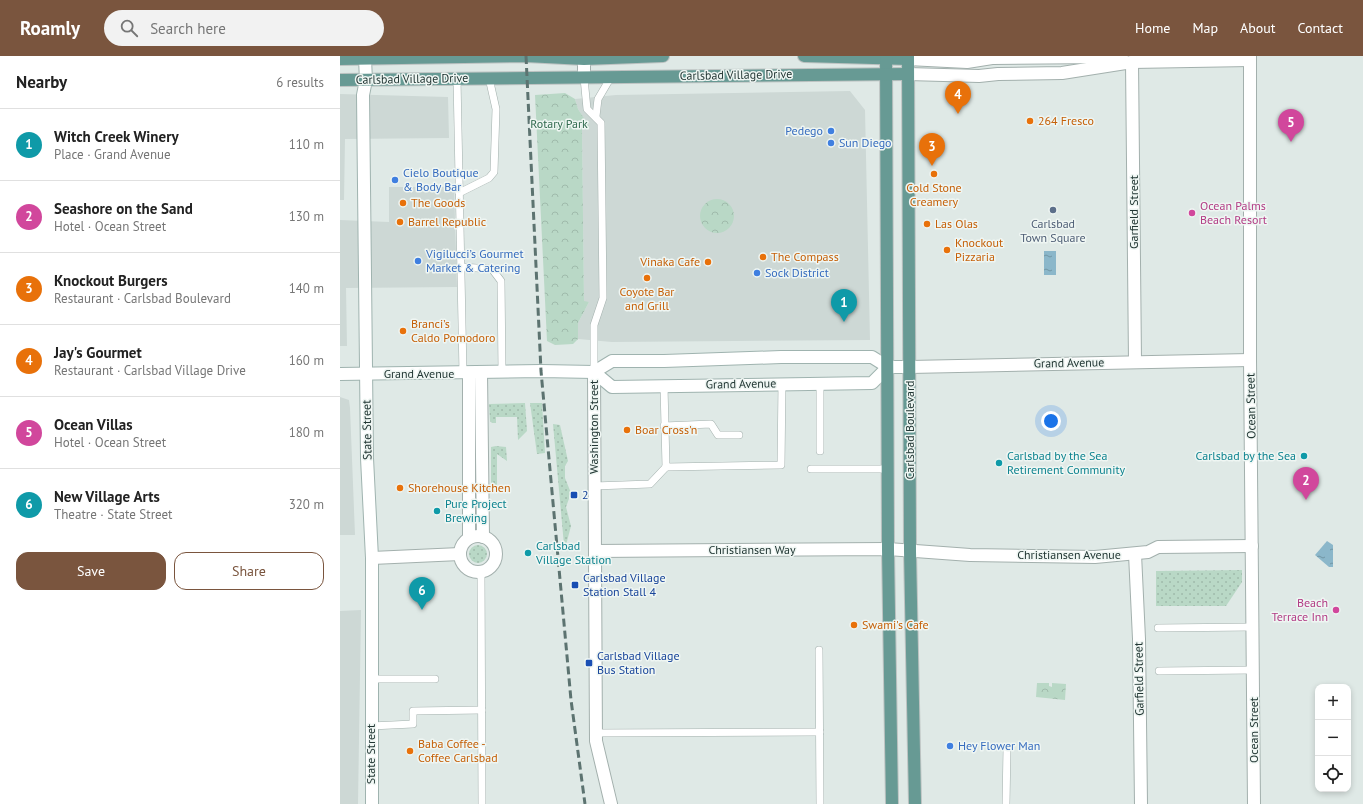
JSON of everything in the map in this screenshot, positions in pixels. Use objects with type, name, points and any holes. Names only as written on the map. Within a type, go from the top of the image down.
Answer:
[{"type":"main road","name":"Carlsbad Village Drive","points":[[340,59],[526,56],[663,56]]},
{"type":"main road","name":"Carlsbad Village Drive","points":[[804,56],[908,57]]},
{"type":"main road","name":"Carlsbad Boulevard","points":[[886,57],[888,549],[892,804]]},
{"type":"main road","name":"Carlsbad Boulevard","points":[[908,57],[910,551],[915,804]]},
{"type":"main road","name":"Carlsbad Village Drive","points":[[340,80],[611,78],[712,75],[887,76],[908,74]]},
{"type":"street","name":"Washington Street","points":[[584,57],[584,78]]},
{"type":"street","name":"Carlsbad Village Drive","points":[[908,57],[967,62],[992,58],[1103,57],[1132,62]]},
{"type":"street","name":"State Street","points":[[365,58],[366,80],[363,95],[367,458],[372,558],[372,804]]},
{"type":"street","name":"Carlsbad Village Drive","points":[[908,74],[979,76],[1062,72],[1132,62],[1250,58]]},
{"type":"street","name":"Ocean Street","points":[[1250,58],[1250,360],[1254,804]]},
{"type":"street","name":"Garfield Street","points":[[1132,62],[1135,362]]},
{"type":"street","points":[[594,372],[612,361],[664,361],[738,357],[872,357],[888,367]]},
{"type":"street","name":"Grand Avenue","points":[[340,374],[594,372],[612,387],[782,383],[820,384],[872,383],[888,367],[1250,360]]},
{"type":"street","name":"Washington Street","points":[[594,372],[596,741],[611,804]]},
{"type":"street","points":[[471,373],[483,537]]},
{"type":"street","points":[[470,538],[471,373]]},
{"type":"street","points":[[483,537],[493,544],[496,555],[491,566],[481,572],[475,572],[467,567],[460,554],[463,545],[470,538],[483,537]]},
{"type":"street","name":"Christiansen Avenue","points":[[910,551],[970,555],[1095,557],[1148,552],[1158,547],[1252,546]]},
{"type":"street","name":"Christiansen Way","points":[[595,551],[888,549],[910,551]]},
{"type":"street","points":[[372,558],[460,554]]},
{"type":"street","name":"Garfield Street","points":[[1135,554],[1139,639],[1141,804]]},
{"type":"lane","points":[[459,193],[489,178],[494,172],[496,109],[489,78]]},
{"type":"lane","name":"Washington Street","points":[[584,78],[587,109],[596,116],[601,123],[602,298],[594,324],[594,372]]},
{"type":"lane","points":[[596,116],[598,99],[611,78]]},
{"type":"lane","points":[[457,79],[460,267],[471,373]]},
{"type":"lane","points":[[460,267],[492,269],[501,281],[502,372]]},
{"type":"lane","points":[[594,486],[650,484],[666,468],[781,465],[782,383]]},
{"type":"lane","points":[[820,384],[820,451]]},
{"type":"lane","points":[[664,386],[666,468]]},
{"type":"lane","points":[[664,426],[711,424],[718,435],[739,435]]},
{"type":"lane","points":[[811,468],[888,469]]},
{"type":"lane","points":[[481,572],[482,804]]},
{"type":"lane","points":[[1158,628],[1253,627]]},
{"type":"lane","points":[[818,650],[820,804]]},
{"type":"lane","points":[[1159,671],[1253,670]]},
{"type":"lane","points":[[373,679],[435,679]]},
{"type":"lane","points":[[371,726],[413,724],[413,710],[482,710]]},
{"type":"lane","points":[[596,733],[820,732]]},
{"type":"lane","points":[[1006,804],[1007,748]]},
{"type":"shaded area","points":[[850,91],[865,110],[870,340],[612,342],[578,339],[578,323],[589,302],[584,302],[582,130],[583,126],[588,126],[578,109],[575,99],[616,95]]},
{"type":"shaded area","points":[[340,94],[448,97],[449,138],[345,139],[344,200],[340,200]]},
{"type":"shaded area","points":[[389,187],[454,187],[457,287],[346,288],[347,346],[340,346],[340,220],[389,222]]},
{"type":"shaded area","points":[[340,397],[349,400],[350,408],[355,535],[340,535]]},
{"type":"shaded area","points":[[361,610],[358,804],[340,804],[340,611]]},
{"type":"green space","name":"Rotary Park","points":[[565,93],[575,99],[578,109],[589,126],[583,126],[582,130],[584,301],[589,302],[578,323],[578,339],[573,344],[555,345],[547,341],[535,95]]},
{"type":"green space","points":[[714,199],[720,199],[729,204],[733,210],[733,222],[729,228],[720,233],[714,233],[705,228],[700,219],[700,213],[705,204]]},
{"type":"green space","points":[[525,403],[527,431],[518,440],[517,417],[496,417],[496,423],[492,423],[490,421],[489,404]]},
{"type":"green space","points":[[530,403],[542,403],[545,453],[537,454]]},
{"type":"green space","points":[[553,424],[560,425],[568,461],[565,466],[565,478],[571,493],[566,507],[571,526],[566,545],[564,545]]},
{"type":"green space","points":[[491,447],[506,447],[507,461],[497,454],[497,486],[491,486]]},
{"type":"green space","points":[[474,545],[482,545],[487,550],[485,561],[482,563],[474,563],[469,558],[469,550]]},
{"type":"green space","points":[[1242,570],[1242,582],[1226,606],[1156,606],[1156,571]]},
{"type":"green space","points":[[1037,683],[1049,683],[1049,686],[1052,687],[1052,683],[1066,684],[1065,700],[1036,697]]},
{"type":"water","points":[[1044,251],[1056,251],[1056,275],[1044,275]]},
{"type":"water","points":[[1327,541],[1333,545],[1333,567],[1329,567],[1315,555]]},
{"type":"railway","points":[[526,56],[541,371],[571,700],[585,804]]},
{"type":"place","name":"Jay's Gourmet","points":[[958,114]]},
{"type":"place","name":"264 Fresco","points":[[1030,121]]},
{"type":"place","name":"Pedego","points":[[831,131]]},
{"type":"place","name":"Ocean Villas","points":[[1291,142]]},
{"type":"place","name":"Sun Diego","points":[[831,143]]},
{"type":"place","name":"Knockout Burgers","points":[[932,166]]},
{"type":"place","name":"Cold Stone Creamery","points":[[934,174]]},
{"type":"place","name":"Cielo Boutique & Body Bar","points":[[395,180]]},
{"type":"place","name":"The Goods","points":[[403,203]]},
{"type":"place","name":"Carlsbad Town Square","points":[[1053,210]]},
{"type":"place","name":"Ocean Palms Beach Resort","points":[[1192,213]]},
{"type":"place","name":"Barrel Republic","points":[[400,222]]},
{"type":"place","name":"Las Olas","points":[[927,224]]},
{"type":"place","name":"Knockout Pizzaria","points":[[947,250]]},
{"type":"place","name":"The Compass","points":[[763,257]]},
{"type":"place","name":"Vigilucci’s Gourmet Market & Catering","points":[[418,261]]},
{"type":"place","name":"Vinaka Cafe","points":[[708,262]]},
{"type":"place","name":"Sock District","points":[[757,273]]},
{"type":"place","name":"Coyote Bar and Grill","points":[[647,278]]},
{"type":"place","name":"Witch Creek Winery","points":[[844,322]]},
{"type":"place","name":"Branci’s Caldo Pomodoro","points":[[403,331]]},
{"type":"place","name":"Boar Cross'n","points":[[627,430]]},
{"type":"place","name":"Carlsbad by the Sea","points":[[1304,456]]},
{"type":"place","name":"Carlsbad by the Sea Retirement Community","points":[[999,463]]},
{"type":"place","name":"Shorehouse Kitchen","points":[[400,488]]},
{"type":"place","name":"2","points":[[574,495]]},
{"type":"place","name":"Seashore on the Sand","points":[[1306,500]]},
{"type":"place","name":"Pure Project Brewing","points":[[437,511]]},
{"type":"place","name":"Carlsbad Village Station","points":[[528,553]]},
{"type":"place","name":"Carlsbad Village Station Stall 4","points":[[575,585]]},
{"type":"place","name":"New Village Arts","points":[[422,610]]},
{"type":"place","name":"Beach Terrace Inn","points":[[1336,610]]},
{"type":"place","name":"Swami's Cafe","points":[[854,625]]},
{"type":"place","name":"Carlsbad Village Bus Station","points":[[589,663]]},
{"type":"place","name":"Hey Flower Man","points":[[950,746]]},
{"type":"place","name":"Baba Coffee - Coffee Carlsbad","points":[[410,751]]}]
